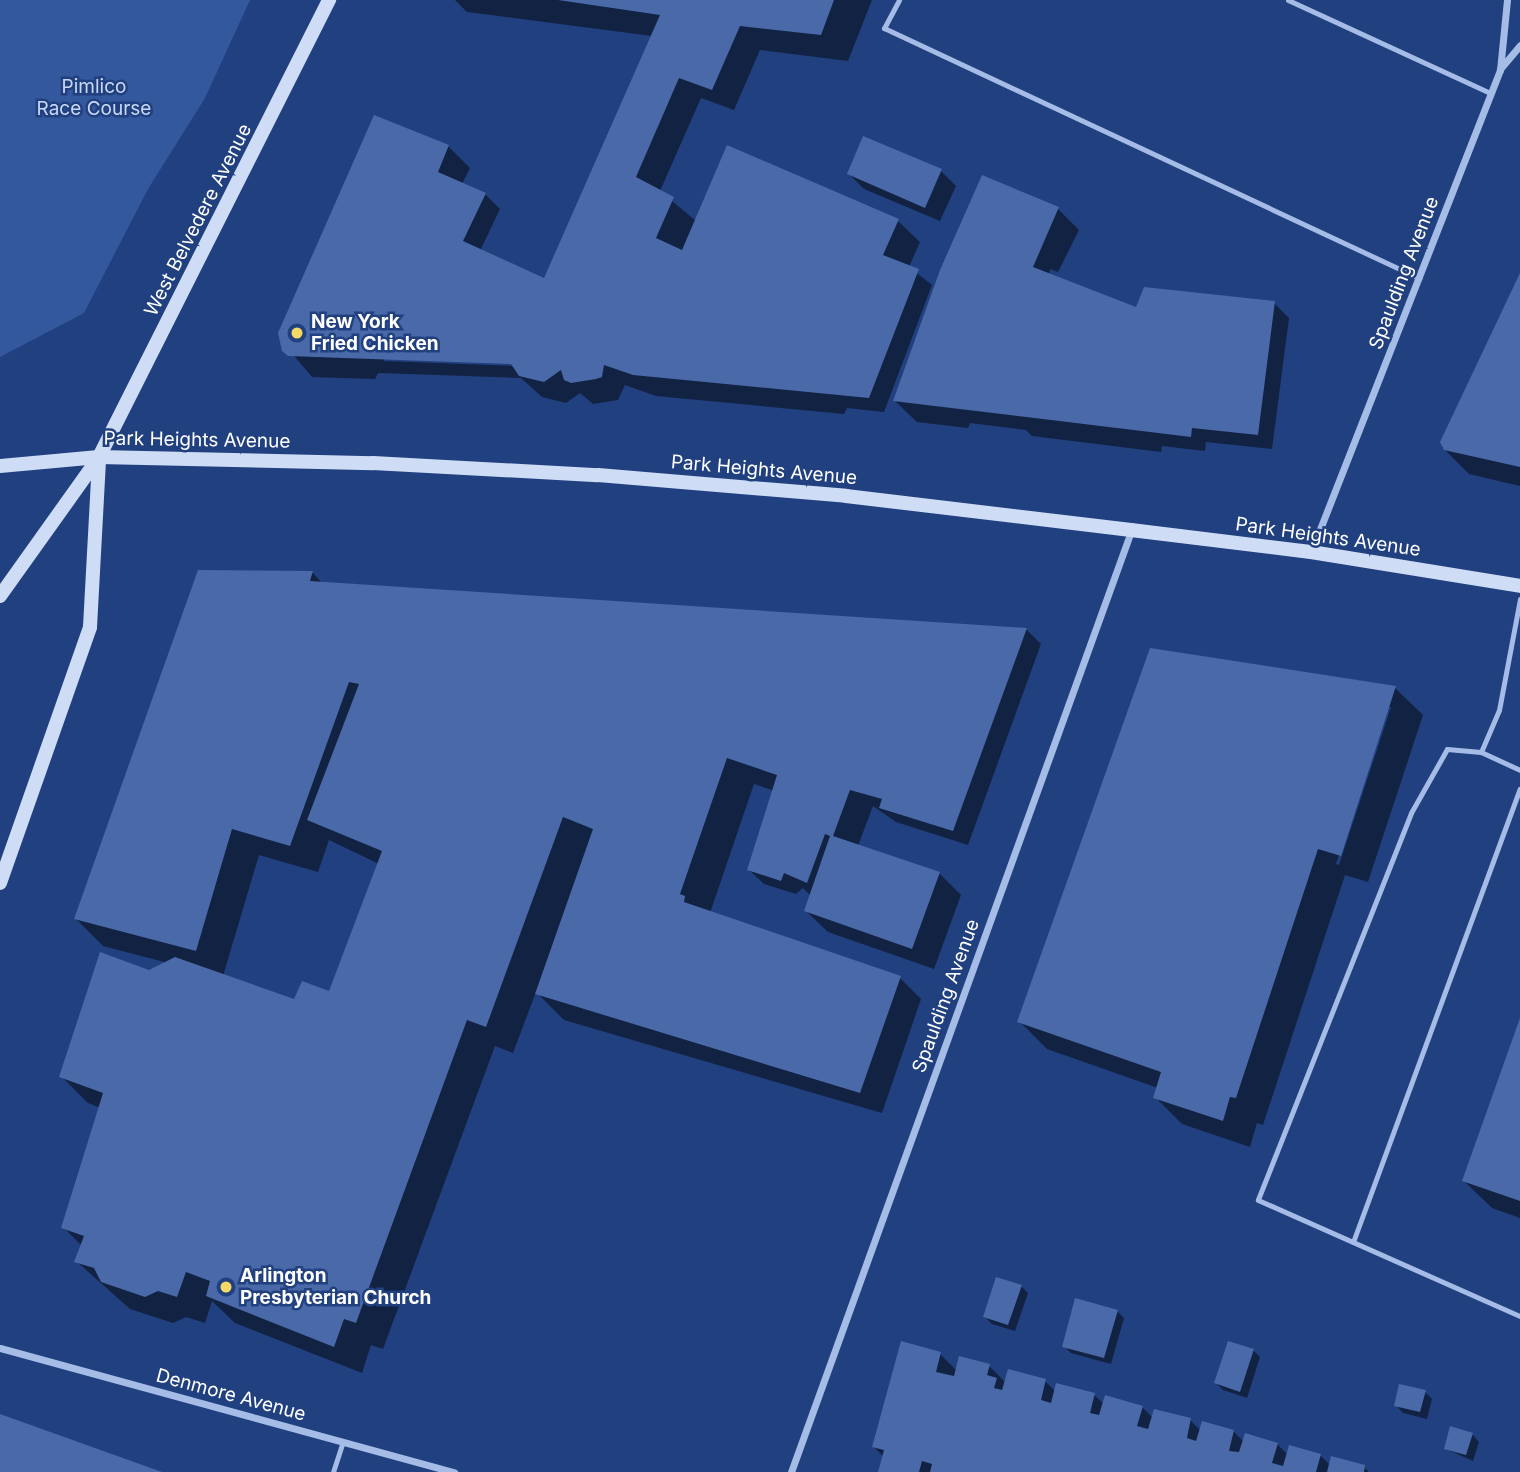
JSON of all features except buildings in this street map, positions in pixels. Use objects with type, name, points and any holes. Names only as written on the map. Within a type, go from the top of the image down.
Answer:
[{"type":"main road","name":"West Belvedere Avenue","points":[[0,596],[99,457],[329,0]]},
{"type":"main road","name":"West Belvedere Avenue","points":[[0,883],[90,627],[99,457]]},
{"type":"main road","name":"Park Heights Avenue","points":[[0,466],[99,457],[373,463],[598,475],[846,496],[1131,530],[1311,552],[1520,586]]},
{"type":"street","name":"Spaulding Avenue","points":[[1311,552],[1500,70],[1507,0]]},
{"type":"street","points":[[1500,70],[1520,46]]},
{"type":"street","name":"Spaulding Avenue","points":[[791,1472],[1131,530]]},
{"type":"street","name":"Denmore Avenue","points":[[0,1348],[454,1472]]},
{"type":"lane","points":[[899,0],[884,28],[1419,278]]},
{"type":"lane","points":[[1288,0],[1490,93]]},
{"type":"lane","points":[[1481,752],[1499,710],[1520,599]]},
{"type":"lane","points":[[1520,770],[1481,752],[1447,749],[1411,813],[1258,1200],[1520,1316]]},
{"type":"lane","points":[[1353,1242],[1520,789]]},
{"type":"lane","points":[[333,1472],[343,1442]]},
{"type":"green space","name":"Pimlico Race Course","points":[[0,0],[250,0],[205,98],[148,189],[84,313],[0,357]]},
{"type":"place","name":"New York Fried Chicken","points":[[297,333]]},
{"type":"place","name":"Arlington Presbyterian Church","points":[[226,1287]]}]
